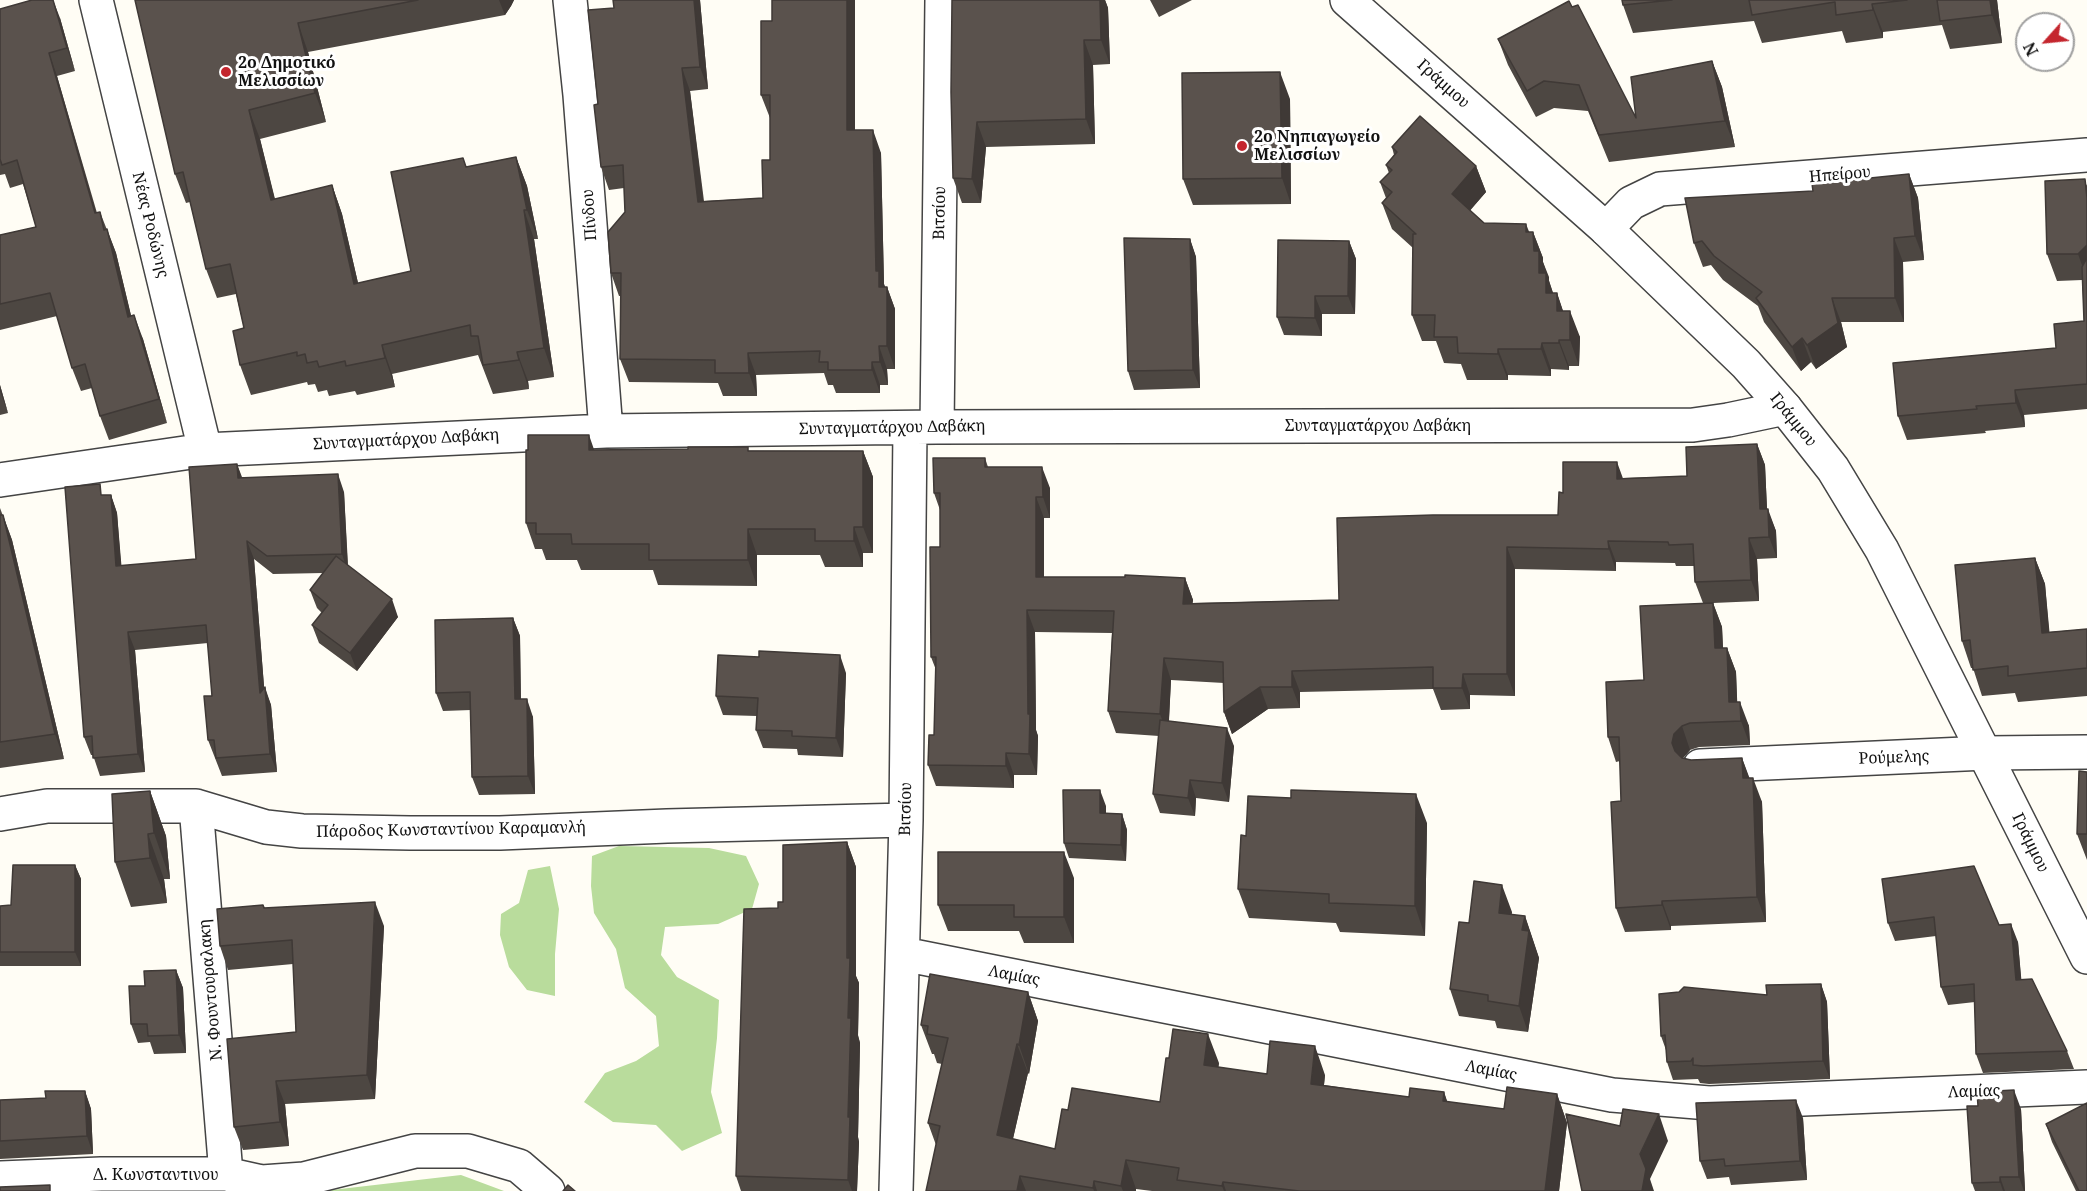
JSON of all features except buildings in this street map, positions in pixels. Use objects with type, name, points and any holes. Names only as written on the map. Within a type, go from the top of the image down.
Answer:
[{"type":"street","name":"Νέας Ροδώνης","points":[[96,0],[205,450]]},
{"type":"street","name":"Πίνδου","points":[[570,0],[580,95],[606,431]]},
{"type":"street","name":"Βιτσίου","points":[[896,1191],[906,820],[942,0]]},
{"type":"street","name":"Γράμμου","points":[[1347,0],[1606,229],[1746,364],[1785,408],[1833,469],[1882,550],[2087,957]]},
{"type":"street","name":"Ηπείρου","points":[[1606,229],[1631,203],[1660,189],[2087,155]]},
{"type":"street","name":"Συνταγματάρχου Δαβάκη","points":[[0,480],[205,450],[606,431],[923,427],[1693,425],[1785,408]]},
{"type":"street","name":"Ρούμελης","points":[[1700,766],[1986,753],[2087,752]]},
{"type":"street","name":"Πάροδος Κωνσταντίνου Καραμανλή","points":[[0,814],[48,806],[196,806],[266,827],[302,831],[500,833],[906,820]]},
{"type":"street","name":"Ν. Φουντουραλακη","points":[[196,806],[226,1174]]},
{"type":"street","name":"Λαμίας","points":[[903,954],[1612,1095],[1709,1103],[2087,1087]]},
{"type":"street","name":"Δ. Κωνσταντινου","points":[[0,1178],[101,1174],[226,1174],[262,1182],[304,1179],[415,1151],[468,1151],[519,1166],[548,1191]]},
{"type":"green space","points":[[619,846],[709,848],[746,856],[759,884],[752,909],[718,924],[665,927],[661,955],[677,977],[719,1000],[711,1092],[722,1133],[682,1151],[656,1125],[613,1122],[584,1102],[605,1073],[636,1061],[659,1046],[656,1016],[625,988],[616,949],[594,913],[591,886],[592,856]]},
{"type":"green space","points":[[550,866],[559,909],[555,954],[555,996],[527,990],[509,967],[500,935],[501,914],[519,903],[528,870]]},
{"type":"green space","points":[[461,1175],[504,1191],[323,1191]]},
{"type":"place","name":"2ο Δημοτικό Μελισσίων","points":[[226,72]]},
{"type":"place","name":"2ο Νηπιαγωγείο Μελισσίων","points":[[1242,146]]}]
